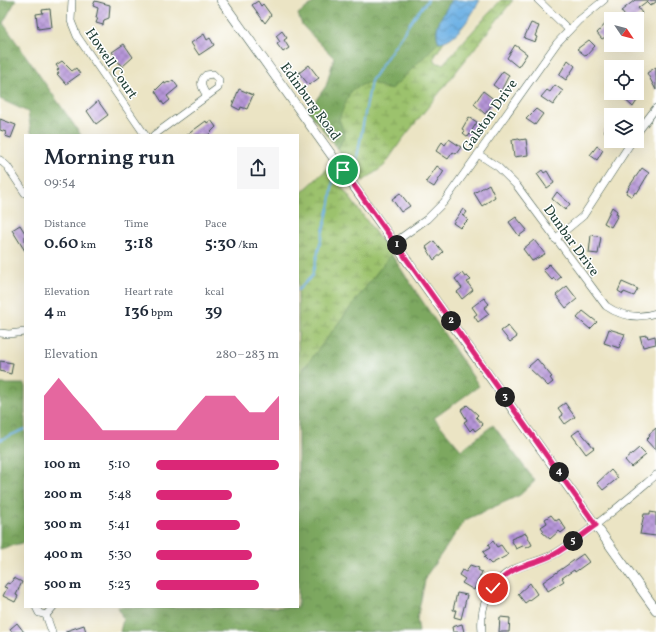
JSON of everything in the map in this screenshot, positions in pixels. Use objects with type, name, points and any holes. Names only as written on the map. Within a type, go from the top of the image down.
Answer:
[{"type":"main road","name":"Edinburg Road","points":[[221,0],[656,610]]},
{"type":"street","name":"Howell Court","points":[[72,0],[71,21],[77,36],[144,134]]},
{"type":"street","points":[[538,0],[569,30]]},
{"type":"street","name":"Galston Drive","points":[[395,242],[436,211],[543,61],[569,30],[604,0]]},
{"type":"street","points":[[155,134],[207,96]]},
{"type":"street","points":[[644,124],[656,108]]},
{"type":"street","points":[[555,239],[583,216],[627,148]]},
{"type":"street","name":"Dunbar Drive","points":[[478,154],[498,167],[517,186],[606,306],[613,311],[630,316],[647,316],[656,313]]},
{"type":"street","points":[[0,160],[7,166],[24,192]]},
{"type":"street","points":[[0,333],[9,334],[24,332]]},
{"type":"street","points":[[482,632],[484,605],[491,591],[500,579],[516,568],[556,553],[596,525],[656,475]]},
{"type":"street","points":[[37,608],[40,613],[46,614]]},
{"type":"street","points":[[46,614],[52,608]]},
{"type":"street","points":[[46,614],[52,632]]},
{"type":"green space","points":[[0,0],[16,0],[3,23],[80,134],[33,134],[31,132],[28,112],[0,99]]},
{"type":"green space","points":[[317,0],[452,0],[438,26],[437,36],[439,42],[391,90],[369,82],[339,119],[345,135],[338,149],[308,111],[326,86],[334,58],[302,25],[298,14]]},
{"type":"green space","points":[[501,0],[513,0],[401,141],[384,166],[363,181],[338,149],[345,135],[339,119],[351,90],[369,82],[391,90],[439,42],[444,41],[434,58],[437,63],[443,64]]},
{"type":"green space","points":[[328,168],[391,254],[299,375],[299,195]]},
{"type":"green space","points":[[391,254],[479,386],[434,418],[461,450],[493,425],[535,481],[520,495],[465,520],[426,576],[417,619],[419,632],[120,632],[123,619],[118,608],[299,608],[299,375]]},
{"type":"green space","points":[[0,384],[24,384],[24,542],[0,549]]},
{"type":"water","points":[[452,0],[480,0],[458,32],[452,37],[439,42],[437,36],[438,26]]},
{"type":"building","points":[[635,0],[656,0],[656,2],[650,6],[646,2],[638,8],[641,12],[621,11]]},
{"type":"building","points":[[95,1],[110,5],[109,18],[104,20],[103,25],[96,23],[98,18],[96,18],[98,8],[93,6]]},
{"type":"building","points":[[258,1],[261,6],[263,4],[271,15],[265,23],[252,5]]},
{"type":"building","points":[[50,9],[52,27],[38,29],[36,14],[43,13],[42,10]]},
{"type":"building","points":[[531,23],[539,26],[535,36],[537,37],[535,42],[524,38]]},
{"type":"building","points":[[604,26],[604,38],[602,39],[597,33]]},
{"type":"building","points":[[282,31],[287,38],[284,40],[289,48],[283,52],[277,44],[280,42],[276,36]]},
{"type":"building","points":[[204,34],[207,40],[210,38],[214,45],[199,55],[191,43]]},
{"type":"building","points":[[589,40],[595,46],[586,56],[577,49]]},
{"type":"building","points":[[124,44],[133,57],[122,67],[112,52]]},
{"type":"building","points":[[515,45],[527,54],[518,67],[507,58]]},
{"type":"building","points":[[568,60],[575,66],[566,80],[559,75]]},
{"type":"building","points":[[62,61],[72,71],[76,68],[80,74],[66,84],[57,74],[59,73],[57,70],[59,69],[56,65]]},
{"type":"building","points":[[309,65],[319,78],[309,85],[299,73]]},
{"type":"building","points":[[656,67],[656,90],[647,73]]},
{"type":"building","points":[[503,71],[509,75],[501,91],[493,85]]},
{"type":"building","points":[[173,80],[178,87],[167,96],[170,100],[164,105],[155,91],[164,82],[165,84]]},
{"type":"building","points":[[555,85],[563,91],[553,105],[541,97],[547,90],[550,92]]},
{"type":"building","points":[[239,89],[253,95],[247,109],[241,107],[240,110],[232,106]]},
{"type":"building","points":[[483,91],[495,100],[485,114],[474,104]]},
{"type":"building","points":[[625,100],[638,100],[633,107]]},
{"type":"building","points":[[98,101],[108,115],[96,124],[87,111]]},
{"type":"building","points":[[536,109],[543,114],[535,125],[526,119]]},
{"type":"building","points":[[469,117],[477,122],[468,137],[463,133],[465,131],[462,129]]},
{"type":"building","points":[[0,119],[16,125],[11,138],[5,136],[6,132],[0,130]]},
{"type":"building","points":[[211,120],[216,127],[209,134],[188,134],[206,121],[207,123]]},
{"type":"building","points":[[449,139],[461,147],[456,154],[453,152],[448,159],[436,151],[442,142],[445,145]]},
{"type":"building","points":[[526,139],[528,155],[514,157],[512,140]]},
{"type":"building","points":[[597,146],[603,150],[597,160],[590,155]]},
{"type":"building","points":[[437,166],[444,171],[434,187],[426,182]]},
{"type":"building","points":[[642,168],[649,173],[637,193],[635,192],[632,197],[626,193]]},
{"type":"building","points":[[542,170],[544,173],[547,171],[554,183],[547,188],[537,174]]},
{"type":"building","points":[[489,184],[495,197],[482,206],[474,193]]},
{"type":"building","points":[[557,192],[570,204],[565,210],[552,199]]},
{"type":"building","points":[[400,193],[410,206],[401,212],[392,199]]},
{"type":"building","points":[[612,207],[617,211],[616,214],[618,215],[611,227],[604,223]]},
{"type":"building","points":[[463,209],[467,212],[464,216],[462,215],[468,220],[460,228],[453,223]]},
{"type":"building","points":[[516,217],[527,230],[519,236],[509,222]]},
{"type":"building","points":[[20,225],[24,231],[24,249],[12,230]]},
{"type":"building","points":[[591,235],[601,237],[598,254],[589,253]]},
{"type":"building","points":[[534,240],[545,254],[532,261],[523,249]]},
{"type":"building","points":[[434,241],[443,252],[434,260],[426,247]]},
{"type":"building","points":[[549,264],[561,277],[556,281],[554,278],[552,280],[543,270]]},
{"type":"building","points":[[462,273],[465,277],[467,276],[471,280],[467,282],[473,290],[462,299],[457,292],[462,288],[455,279]]},
{"type":"building","points":[[622,282],[638,289],[634,296],[624,292],[623,294],[618,291]]},
{"type":"building","points":[[567,286],[577,299],[566,308],[556,295]]},
{"type":"building","points":[[484,298],[489,304],[484,308],[489,314],[478,322],[474,316],[477,314],[472,307]]},
{"type":"building","points":[[583,311],[597,322],[590,329],[577,318]]},
{"type":"building","points":[[508,326],[517,337],[510,342],[501,331]]},
{"type":"building","points":[[609,329],[625,334],[619,348],[604,343]]},
{"type":"building","points":[[647,335],[648,338],[655,336],[656,344],[643,347],[640,336]]},
{"type":"building","points":[[537,359],[552,377],[550,378],[553,382],[548,386],[528,367]]},
{"type":"building","points":[[0,361],[13,363],[11,374],[0,371]]},
{"type":"building","points":[[565,403],[575,417],[565,424],[560,417],[563,415],[558,408]]},
{"type":"building","points":[[467,405],[478,415],[476,417],[483,425],[475,431],[473,428],[470,431],[464,422],[467,420],[461,410]]},
{"type":"building","points":[[656,428],[656,451],[646,440],[650,436],[649,434]]},
{"type":"building","points":[[579,430],[594,448],[586,454],[572,435]]},
{"type":"building","points":[[639,448],[646,455],[631,467],[625,460]]},
{"type":"building","points":[[611,470],[618,478],[603,490],[597,483]]},
{"type":"building","points":[[650,512],[656,513],[656,536],[640,534],[644,514],[650,514]]},
{"type":"building","points":[[551,515],[556,521],[559,519],[566,529],[561,533],[559,531],[550,539],[542,532],[544,531],[541,527],[547,523],[545,519]]},
{"type":"building","points":[[526,533],[532,545],[526,548],[525,545],[516,549],[511,539]]},
{"type":"building","points":[[493,541],[497,547],[501,545],[508,555],[491,564],[484,557],[486,556],[483,552],[490,548],[488,545]]},
{"type":"building","points":[[583,554],[589,562],[575,572],[574,570],[562,578],[564,581],[548,591],[543,582]]},
{"type":"building","points":[[470,565],[479,568],[478,570],[482,572],[474,590],[462,583],[465,579],[459,575],[462,570],[466,572]]},
{"type":"building","points":[[14,578],[22,582],[16,595],[18,596],[15,602],[3,596],[7,588],[4,587],[7,583],[10,584]]},
{"type":"building","points":[[530,583],[537,594],[525,603],[518,594]]},
{"type":"building","points":[[457,593],[467,595],[461,619],[454,617],[456,610],[453,610]]},
{"type":"building","points":[[500,617],[510,618],[509,632],[499,632]]},
{"type":"building","points":[[17,623],[24,632],[12,632],[10,629]]},
{"type":"building","points":[[462,624],[464,632],[453,632],[452,627]]},
{"type":"building","points":[[84,625],[86,632],[66,632],[66,631]]},
{"type":"waterway","points":[[346,171],[356,163],[371,81],[414,17],[428,0]]},
{"type":"waterway","points":[[299,289],[312,276],[330,203],[333,181],[342,174]]},
{"type":"waterway","points":[[0,440],[24,429]]},
{"type":"route","points":[[343,170],[596,525],[547,558],[526,563],[507,573],[493,588]]}]
